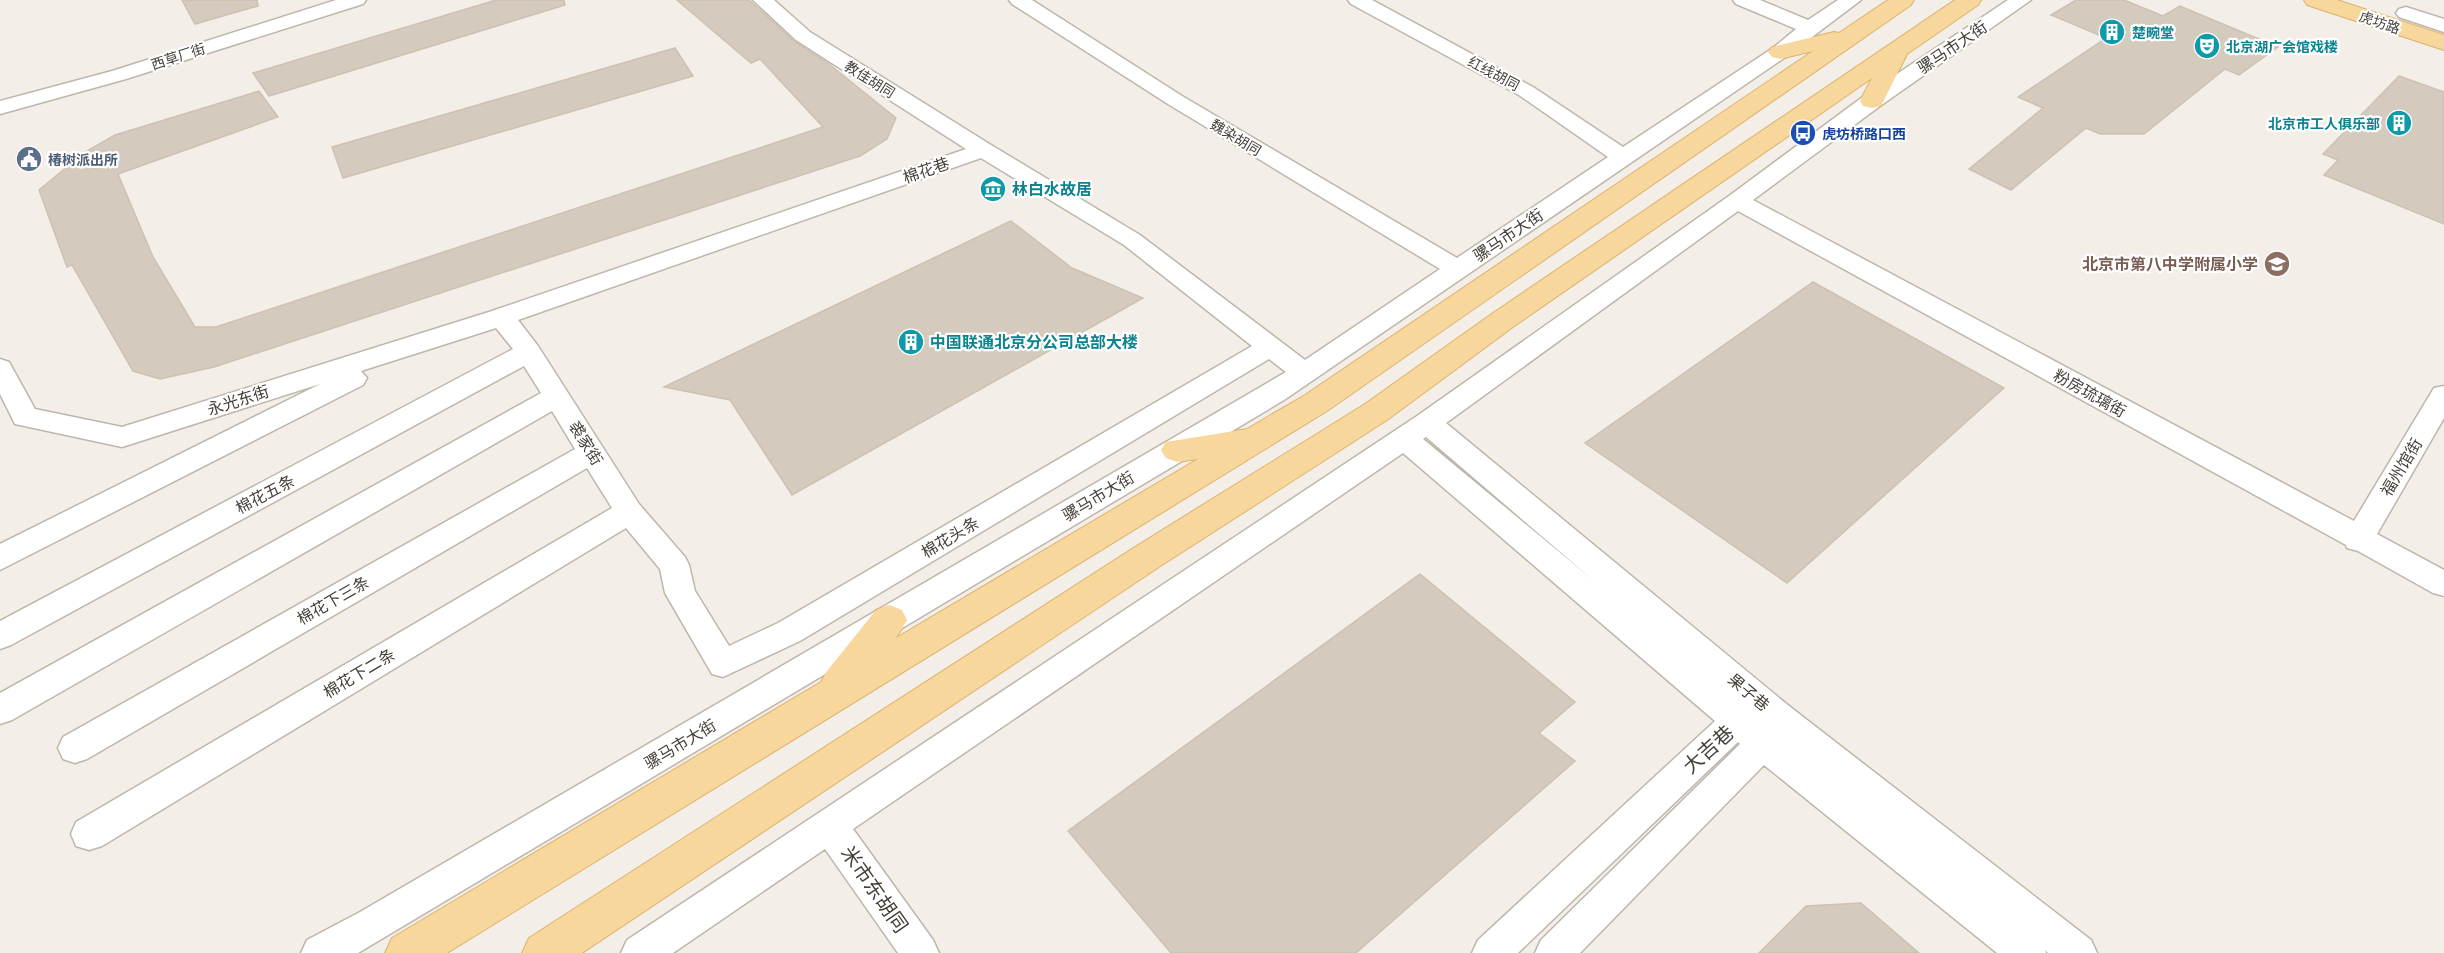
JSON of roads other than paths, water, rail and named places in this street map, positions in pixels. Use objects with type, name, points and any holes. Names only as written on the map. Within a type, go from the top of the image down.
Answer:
[{"type":"main road","name":"骡马市大街","points":[[407,953],[1316,404],[1903,0]]},
{"type":"main road","name":"骡马市大街","points":[[544,953],[1147,557],[1376,412],[1512,313],[1899,51],[1970,0]]},
{"type":"main road","name":"虎坊路","points":[[2315,0],[2444,44]]},
{"type":"main road","name":"虎坊路","points":[[2366,0],[2406,14]]},
{"type":"main road","points":[[1780,52],[1850,35]]},
{"type":"main road","points":[[1872,101],[1899,51]]},
{"type":"main road","points":[[1177,450],[1258,438]]},
{"type":"main road","points":[[827,699],[889,620]]},
{"type":"street","name":"西草厂街","points":[[0,108],[119,75],[356,0]]},
{"type":"street","name":"教佳胡同","points":[[763,0],[803,36],[983,150]]},
{"type":"street","name":"魏染胡同","points":[[1018,0],[1175,100],[1457,269]]},
{"type":"street","points":[[1743,0],[1810,28]]},
{"type":"street","name":"骡马市大街","points":[[320,953],[373,926],[1274,393],[1780,52],[1851,0]]},
{"type":"street","name":"骡马市大街","points":[[640,953],[1415,430],[1737,201],[1872,101],[2021,0]]},
{"type":"street","name":"红线胡同","points":[[1364,1],[1526,91],[1623,157]]},
{"type":"street","name":"虎坊路","points":[[2406,14],[2444,26]]},
{"type":"street","name":"棉花巷","points":[[501,317],[983,150]]},
{"type":"street","points":[[983,150],[1132,240],[1303,372]]},
{"type":"street","name":"粉房琉璃街","points":[[1737,201],[2358,540],[2444,584]]},
{"type":"street","name":"裘家街","points":[[501,317],[529,352],[629,512],[674,565]]},
{"type":"street","name":"永光东街","points":[[0,368],[25,417],[122,437],[501,317]]},
{"type":"street","name":"棉花头条","points":[[674,565],[680,593],[723,663],[789,632],[1270,348]]},
{"type":"street","name":"棉花五条","points":[[0,636],[529,352]]},
{"type":"street","points":[[0,558],[362,374],[380,355]]},
{"type":"street","name":"福州馆街","points":[[2358,540],[2444,395]]},
{"type":"street","points":[[0,710],[557,396]]},
{"type":"street","name":"果子巷","points":[[1415,430],[1759,727],[2027,953]]},
{"type":"street","name":"棉花下三条","points":[[75,748],[592,453]]},
{"type":"street","name":"棉花下二条","points":[[89,834],[629,512]]},
{"type":"street","name":"果子巷","points":[[1759,727],[2078,953]]},
{"type":"street","name":"大吉巷","points":[[1491,953],[1710,745],[1759,727]]},
{"type":"street","name":"大吉巷","points":[[1554,953],[1759,727]]},
{"type":"street","name":"米市东胡同","points":[[830,826],[920,953]]},
{"type":"place","name":"楚畹堂","points":[[2112,32]]},
{"type":"place","name":"北京湖广会馆戏楼","points":[[2207,46]]},
{"type":"place","name":"北京市工人俱乐部","points":[[2399,123]]},
{"type":"place","name":"虎坊桥路口西","points":[[1803,133]]},
{"type":"place","name":"椿树派出所","points":[[29,159]]},
{"type":"place","name":"林白水故居","points":[[993,189]]},
{"type":"place","name":"北京市第八中学附属小学","points":[[2277,264]]},
{"type":"place","name":"中国联通北京分公司总部大楼","points":[[911,342]]}]
